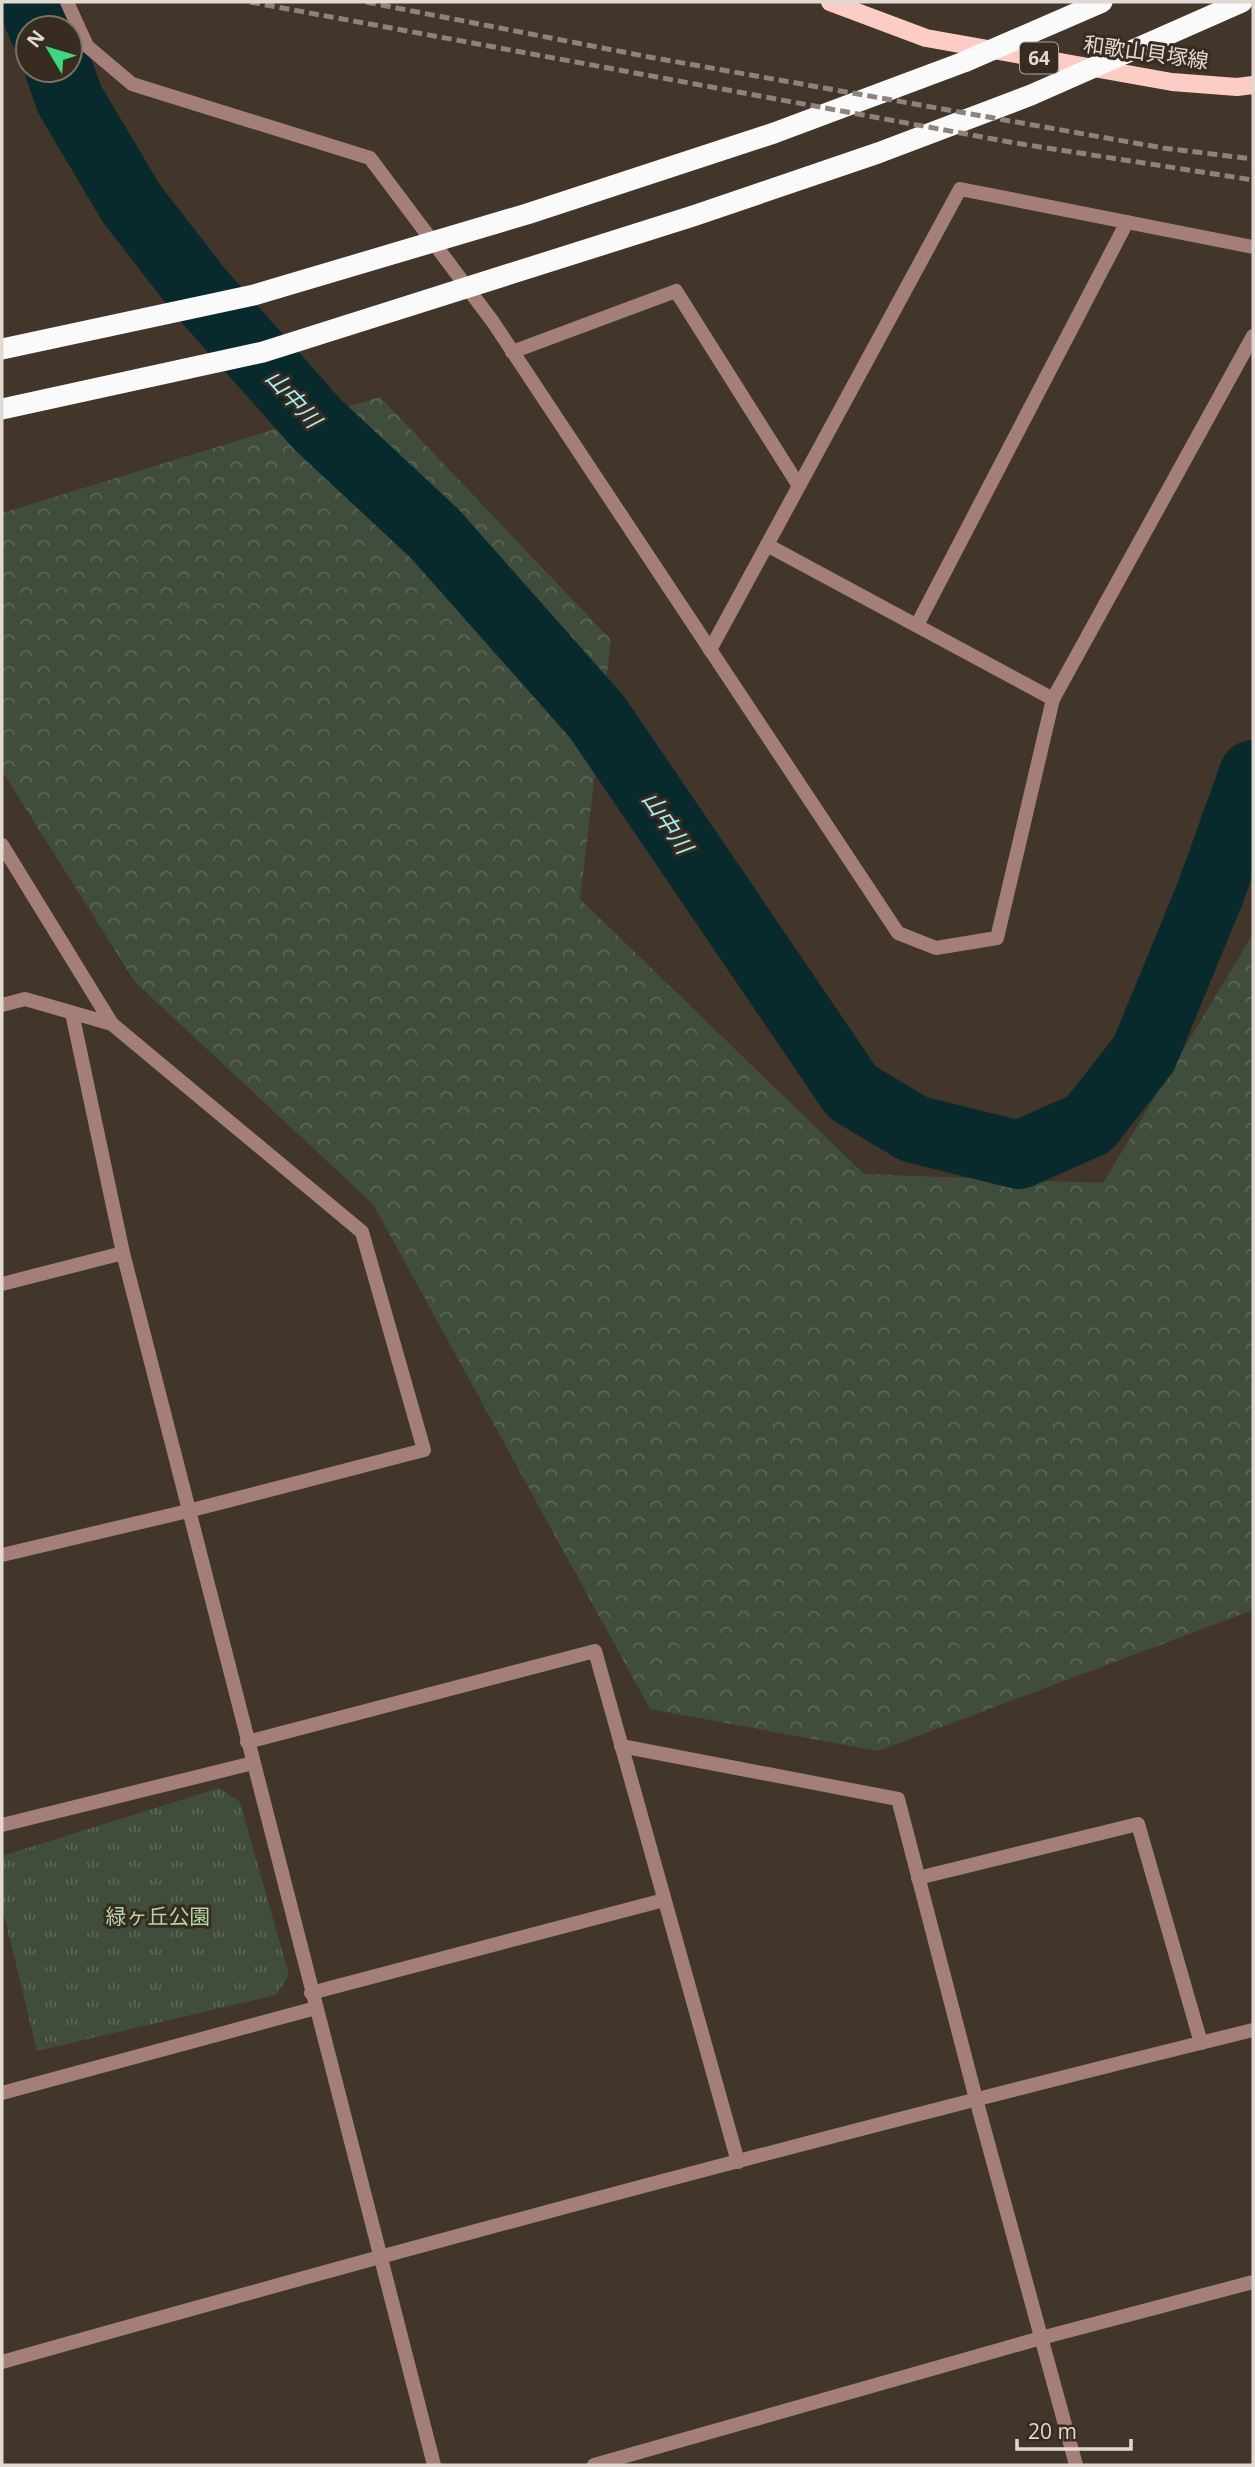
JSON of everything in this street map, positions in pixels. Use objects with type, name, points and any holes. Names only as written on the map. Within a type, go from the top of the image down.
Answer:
[{"type":"highway","points":[[7,349],[254,295],[527,214],[774,133],[964,62],[1102,2]]},
{"type":"highway","points":[[2,409],[262,352],[693,216],[878,153],[1031,95],[1242,2]]},
{"type":"main road","name":"和歌山貝塚線","points":[[830,2],[926,38],[1172,82],[1237,87],[1253,85]]},
{"type":"street","points":[[67,2],[87,46],[131,84],[370,158],[493,322],[898,933],[936,948],[997,938],[1053,699],[1253,336]]},
{"type":"street","points":[[710,650],[960,189],[1253,247]]},
{"type":"street","points":[[917,625],[1127,222]]},
{"type":"street","points":[[512,352],[676,291],[799,486]]},
{"type":"street","points":[[767,545],[1053,699]]},
{"type":"street","points":[[2,845],[112,1024],[362,1232],[424,1450],[188,1511],[2,1555]]},
{"type":"street","points":[[2,1005],[24,999],[112,1024]]},
{"type":"street","points":[[72,1013],[123,1253],[434,2465]]},
{"type":"street","points":[[2,1284],[123,1253]]},
{"type":"street","points":[[247,1742],[595,1651],[738,2162]]},
{"type":"street","points":[[621,1745],[898,1800],[1076,2465]]},
{"type":"street","points":[[2,1825],[253,1763]]},
{"type":"street","points":[[918,1878],[1138,1824],[1202,2043]]},
{"type":"street","points":[[312,1993],[664,1900]]},
{"type":"street","points":[[2,2093],[316,2008]]},
{"type":"street","points":[[2,2361],[380,2256],[976,2099],[1253,2030]]},
{"type":"street","points":[[594,2465],[1041,2338],[1253,2282]]},
{"type":"green space","points":[[380,397],[611,640],[580,899],[864,1174],[1103,1183],[1253,934],[1253,1610],[878,1751],[650,1709],[373,1204],[135,982],[2,771],[2,513]]},
{"type":"green space","name":"緑ヶ丘公園","points":[[219,1788],[240,1802],[289,1975],[276,1995],[37,2051],[2,1907],[2,1856]]},
{"type":"waterway","name":"山中川","points":[[32,2],[37,14]]},
{"type":"waterway","name":"山中川","points":[[64,84],[70,100],[131,203],[200,292],[318,425],[435,534],[597,717],[852,1092],[914,1129],[1019,1155],[1089,1124],[1144,1054],[1211,891],[1253,774]]},
{"type":"railway","points":[[250,2],[1015,143],[1253,180]]},
{"type":"railway","points":[[366,2],[649,57],[1163,148],[1253,159]]}]
